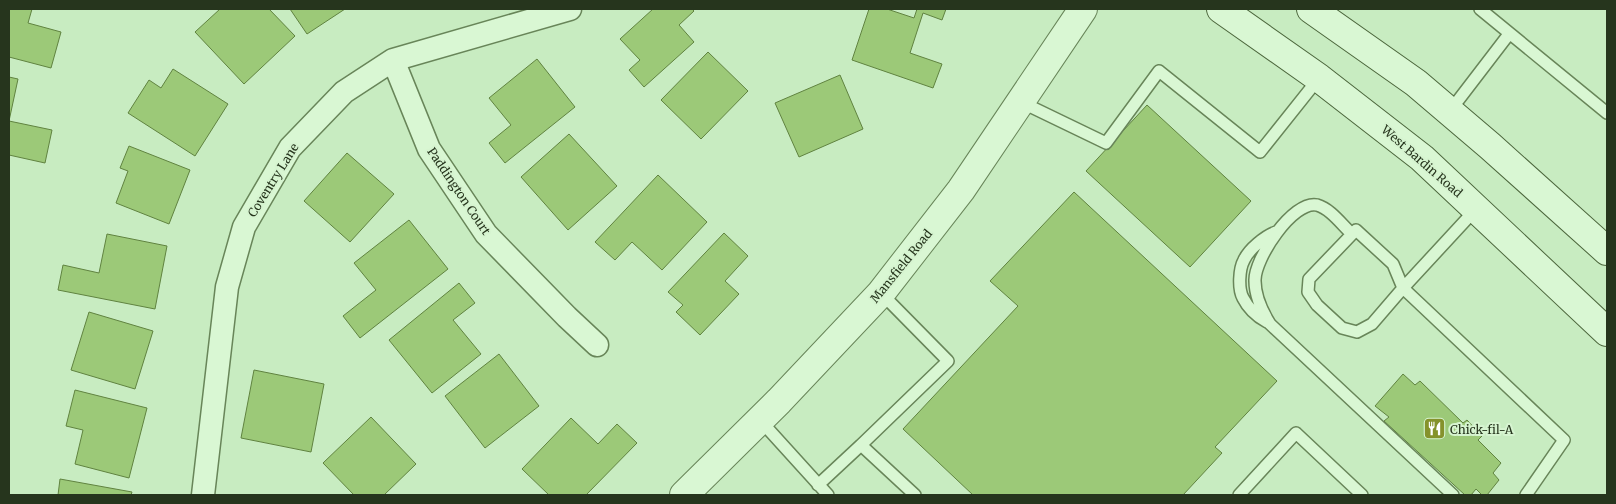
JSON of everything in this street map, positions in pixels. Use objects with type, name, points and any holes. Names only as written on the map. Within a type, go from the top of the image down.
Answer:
[{"type":"main road","name":"Mansfield Road","points":[[684,495],[760,420],[881,293],[961,190],[1083,9]]},
{"type":"main road","name":"West Bardin Road","points":[[1221,9],[1320,78],[1422,158],[1607,332]]},
{"type":"main road","points":[[1311,9],[1416,83],[1607,251]]},
{"type":"street","name":"Coventry Lane","points":[[202,495],[227,287],[244,227],[290,148],[344,92],[393,60],[570,9]]},
{"type":"street","name":"Paddington Court","points":[[393,60],[429,149],[486,234],[597,345]]},
{"type":"lane","points":[[1480,9],[1508,34],[1607,113]]},
{"type":"lane","points":[[1450,112],[1508,34]]},
{"type":"lane","points":[[1021,102],[1106,143],[1159,71],[1260,152],[1320,78]]},
{"type":"lane","points":[[1352,234],[1330,213],[1314,204],[1303,207],[1277,232],[1262,254],[1255,279],[1258,300],[1270,324],[1453,495]]},
{"type":"lane","points":[[1476,209],[1403,288],[1372,324],[1357,332],[1342,328],[1317,305],[1308,292],[1309,279],[1356,230],[1393,264],[1403,288],[1564,440],[1526,495]]},
{"type":"lane","points":[[818,485],[948,361],[881,293]]},
{"type":"lane","points":[[760,420],[828,495]]},
{"type":"lane","points":[[1239,495],[1296,433],[1362,495]]},
{"type":"lane","points":[[861,445],[915,495]]},
{"type":"building","points":[[9,9],[32,9],[28,23],[61,32],[51,68],[9,57]]},
{"type":"building","points":[[220,9],[269,9],[295,36],[244,84],[195,32]]},
{"type":"building","points":[[290,9],[345,9],[307,34]]},
{"type":"building","points":[[653,9],[692,9],[694,11],[679,25],[694,42],[644,87],[629,70],[640,60],[620,39]]},
{"type":"building","points":[[869,9],[887,9],[914,18],[917,9],[946,9],[942,20],[923,13],[910,53],[942,64],[933,88],[852,60]]},
{"type":"building","points":[[708,52],[748,91],[701,139],[661,100]]},
{"type":"building","points":[[537,59],[575,107],[505,163],[489,143],[511,125],[489,98]]},
{"type":"building","points":[[173,69],[228,104],[195,156],[128,113],[149,80],[161,88]]},
{"type":"building","points":[[840,75],[863,129],[799,157],[775,103]]},
{"type":"building","points":[[9,77],[18,79],[9,121]]},
{"type":"building","points":[[1147,105],[1251,201],[1190,267],[1086,171]]},
{"type":"building","points":[[9,121],[52,130],[45,163],[9,155]]},
{"type":"building","points":[[569,134],[617,186],[568,230],[521,177]]},
{"type":"building","points":[[129,146],[190,170],[169,224],[116,203],[128,171],[120,168]]},
{"type":"building","points":[[347,153],[394,194],[350,242],[304,201]]},
{"type":"building","points":[[658,175],[707,222],[662,270],[632,242],[615,260],[595,242]]},
{"type":"building","points":[[1074,192],[1277,381],[1215,447],[1222,453],[1183,495],[973,495],[903,429],[1018,306],[990,281]]},
{"type":"building","points":[[409,220],[448,269],[360,338],[343,316],[376,290],[354,263]]},
{"type":"building","points":[[724,233],[748,256],[725,281],[739,294],[700,335],[676,312],[683,305],[668,292]]},
{"type":"building","points":[[107,234],[167,246],[155,309],[58,290],[63,265],[99,273]]},
{"type":"building","points":[[459,283],[475,303],[453,320],[481,354],[432,393],[389,340]]},
{"type":"building","points":[[89,312],[153,331],[135,389],[71,370]]},
{"type":"building","points":[[499,354],[539,406],[485,448],[445,396]]},
{"type":"building","points":[[254,370],[324,384],[311,452],[241,438]]},
{"type":"building","name":"Chick-fil-A","points":[[1403,374],[1415,385],[1420,381],[1463,423],[1467,420],[1482,436],[1478,440],[1501,463],[1493,473],[1499,480],[1487,495],[1482,495],[1476,489],[1471,495],[1465,495],[1384,421],[1389,417],[1375,406]]},
{"type":"building","points":[[75,390],[147,408],[129,478],[75,464],[83,430],[66,426]]},
{"type":"building","points":[[371,417],[416,464],[384,495],[354,495],[323,463]]},
{"type":"building","points":[[571,418],[598,444],[617,424],[637,443],[586,495],[549,495],[522,469]]},
{"type":"building","points":[[60,479],[132,492],[131,495],[58,495]]},
{"type":"place","name":"Chick-fil-A","points":[[1434,429]]}]
